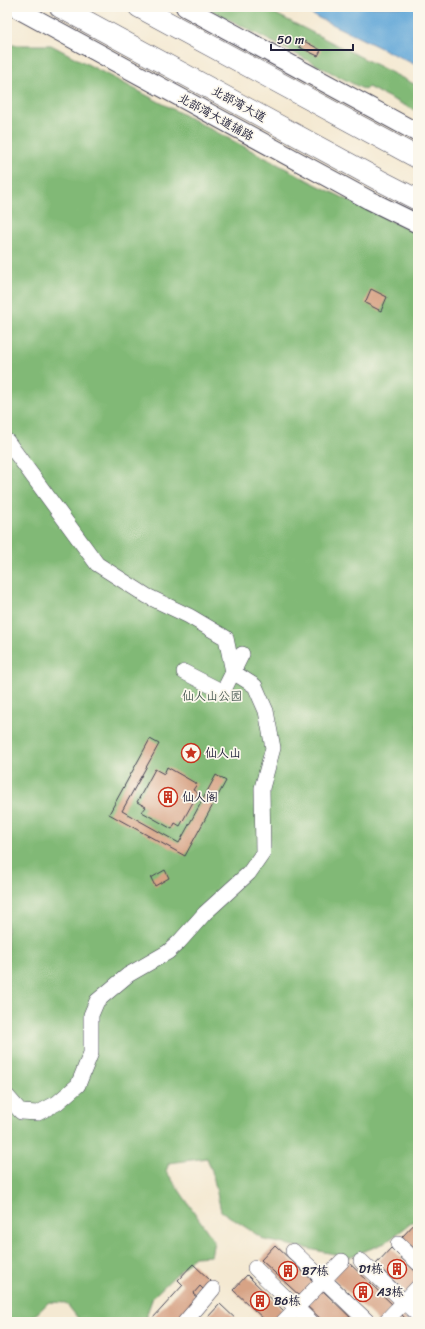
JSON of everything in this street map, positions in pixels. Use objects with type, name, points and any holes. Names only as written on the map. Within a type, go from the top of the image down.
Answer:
[{"type":"highway","name":"北部湾大道","points":[[60,7],[372,177],[418,200]]},
{"type":"highway","points":[[139,7],[418,158]]},
{"type":"main road","name":"北部湾大道辅路","points":[[14,7],[368,200],[418,224]]},
{"type":"main road","points":[[185,7],[418,133]]},
{"type":"lane","points":[[7,441],[97,564],[147,596],[189,616],[226,638],[233,672],[255,686],[266,711],[273,748],[262,788],[263,853],[249,873],[205,913],[174,947],[128,975],[98,1001],[91,1015],[91,1053],[78,1085],[57,1103],[38,1113],[21,1112],[7,1096]]},
{"type":"lane","points":[[184,672],[223,692],[242,654]]},
{"type":"lane","points":[[398,1244],[418,1263]]},
{"type":"lane","points":[[293,1251],[368,1322]]},
{"type":"lane","points":[[283,1322],[342,1261]]},
{"type":"lane","points":[[361,1261],[418,1315]]},
{"type":"lane","points":[[255,1268],[311,1322]]},
{"type":"lane","points":[[385,1322],[418,1287]]},
{"type":"lane","points":[[185,1322],[213,1289]]},
{"type":"green space","points":[[205,7],[262,7],[418,86],[418,112],[368,87],[365,90]]},
{"type":"green space","name":"仙人山公园","points":[[7,45],[51,45],[317,185],[418,234],[418,1218],[385,1243],[349,1257],[265,1240],[221,1211],[212,1171],[207,1158],[169,1163],[166,1171],[214,1241],[211,1256],[194,1257],[153,1297],[144,1322],[81,1322],[66,1303],[49,1302],[28,1322],[7,1322]]},
{"type":"water","points":[[296,7],[418,7],[418,66]]},
{"type":"building","points":[[302,40],[321,50],[318,56],[299,47]]},
{"type":"building","points":[[371,289],[387,297],[381,311],[365,303]]},
{"type":"building","points":[[150,739],[159,744],[122,811],[179,843],[216,775],[226,781],[185,856],[109,814]]},
{"type":"building","name":"仙人阁","points":[[167,767],[197,784],[193,790],[198,793],[180,826],[175,823],[172,829],[142,812],[146,807],[137,802],[155,769],[164,774]]},
{"type":"building","points":[[165,870],[169,878],[155,886],[151,878]]},
{"type":"building","points":[[417,1221],[418,1222],[418,1252],[402,1237]]},
{"type":"building","name":"B7栋","points":[[275,1245],[315,1283],[301,1297],[261,1260]]},
{"type":"building","name":"D1栋","points":[[391,1248],[418,1274],[418,1280],[406,1293],[376,1264]]},
{"type":"building","name":"A3栋","points":[[347,1261],[394,1306],[379,1322],[332,1277]]},
{"type":"building","points":[[193,1264],[211,1281],[203,1289],[200,1286],[193,1294],[198,1298],[177,1322],[153,1322],[155,1320],[153,1318],[183,1285],[178,1280]]},
{"type":"building","name":"B6栋","points":[[247,1275],[286,1313],[277,1322],[267,1322],[233,1290]]},
{"type":"building","points":[[321,1289],[355,1322],[324,1322],[306,1305]]},
{"type":"building","points":[[220,1304],[239,1322],[210,1322],[206,1319]]},
{"type":"building","points":[[400,1313],[409,1322],[391,1322]]},
{"type":"place","name":"仙人山","points":[[191,753]]},
{"type":"place","name":"仙人阁","points":[[168,797]]},
{"type":"place","name":"D1栋","points":[[397,1269]]},
{"type":"place","name":"B7栋","points":[[288,1271]]},
{"type":"place","name":"A3栋","points":[[363,1292]]},
{"type":"place","name":"B6栋","points":[[260,1301]]}]
